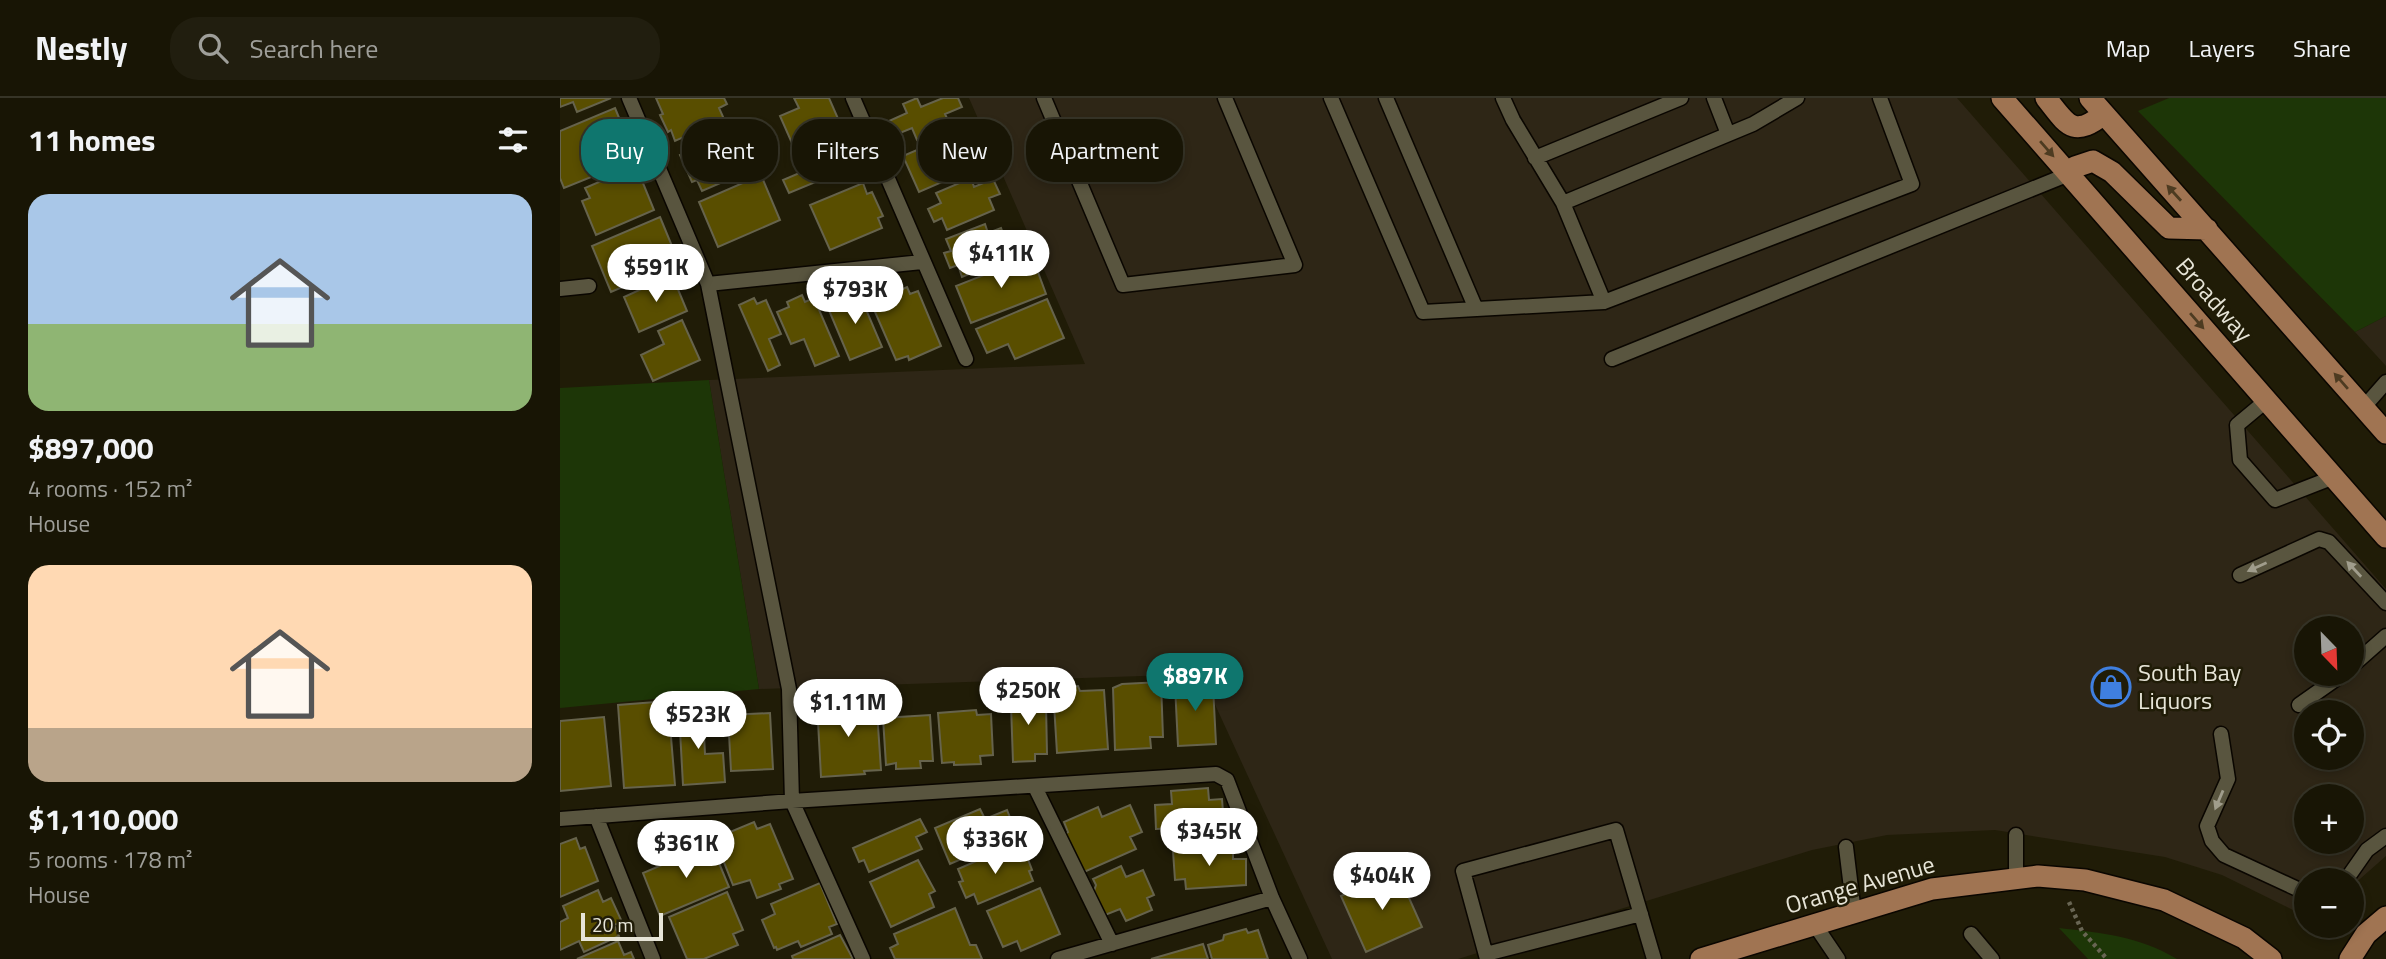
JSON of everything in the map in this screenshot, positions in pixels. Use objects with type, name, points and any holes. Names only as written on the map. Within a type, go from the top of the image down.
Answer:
[{"type":"main road","name":"Broadway","points":[[2002,98],[2386,537]]},
{"type":"main road","points":[[2046,98],[2068,125],[2076,127],[2088,125],[2097,106]]},
{"type":"main road","name":"Broadway","points":[[2097,106],[2386,433]]},
{"type":"main road","points":[[2069,174],[2075,167],[2093,161],[2112,172],[2169,229],[2207,229]]},
{"type":"main road","name":"Orange Avenue","points":[[1701,959],[1932,889],[2038,876],[2085,880],[2164,900],[2244,938],[2271,959]]},
{"type":"main road","points":[[2350,959],[2366,934],[2386,917]]},
{"type":"lane","points":[[629,98],[708,284],[789,689],[792,801],[863,959]]},
{"type":"lane","points":[[853,98],[966,359]]},
{"type":"lane","points":[[1044,98],[1123,285],[1295,265],[1225,98]]},
{"type":"lane","points":[[1331,98],[1423,312],[1605,302],[1912,184],[1880,98]]},
{"type":"lane","points":[[1386,98],[1476,309]]},
{"type":"lane","points":[[1503,98],[1513,120],[1563,204],[1605,302]]},
{"type":"lane","points":[[1535,158],[1681,98]]},
{"type":"lane","points":[[1714,98],[1728,134]]},
{"type":"lane","points":[[1563,204],[1753,124],[1797,98]]},
{"type":"lane","points":[[1612,359],[2069,174]]},
{"type":"lane","points":[[708,284],[922,262]]},
{"type":"lane","points":[[560,289],[589,286]]},
{"type":"lane","points":[[2364,407],[2386,382]]},
{"type":"lane","points":[[2267,400],[2237,425],[2240,460],[2275,500],[2334,477]]},
{"type":"lane","points":[[2240,575],[2319,539],[2329,542],[2386,603]]},
{"type":"lane","points":[[2364,655],[2386,636]]},
{"type":"lane","points":[[2306,700],[2326,686]]},
{"type":"lane","points":[[2221,734],[2228,779],[2207,826],[2212,841],[2224,855],[2294,887]]},
{"type":"lane","points":[[560,819],[1216,774],[1227,780],[1272,898],[1300,959]]},
{"type":"lane","points":[[1035,787],[1112,944]]},
{"type":"lane","points":[[596,816],[653,959]]},
{"type":"lane","points":[[1641,914],[1486,957],[1463,871],[1616,830],[1641,914],[1654,959]]},
{"type":"lane","points":[[2016,835],[2017,879]]},
{"type":"lane","points":[[2354,868],[2367,850],[2386,835]]},
{"type":"lane","points":[[1846,847],[1854,913]]},
{"type":"lane","points":[[1058,959],[1272,898]]},
{"type":"lane","points":[[1815,925],[1838,959]]},
{"type":"lane","points":[[1970,934],[1992,959]]},
{"type":"path","points":[[2057,878],[2082,931],[2107,959]]},
{"type":"shaded area","points":[[969,98],[1957,98],[2386,589],[2386,856],[2364,875],[2364,868],[2294,868],[2294,911],[2222,875],[2165,857],[1995,830],[1887,835],[1812,850],[1458,959],[1332,959],[1201,674],[759,689],[709,380],[1085,364],[1006,182],[1012,182],[1012,119],[978,119]]},
{"type":"shaded area","points":[[2386,316],[2386,366],[2355,332]]},
{"type":"green space","points":[[2169,98],[2386,98],[2386,316],[2355,332],[2138,111]]},
{"type":"green space","points":[[709,380],[759,689],[560,708],[560,388]]},
{"type":"green space","points":[[2059,928],[2134,940],[2177,959],[2088,959]]},
{"type":"building","points":[[560,98],[611,98],[577,112],[573,102],[560,107]]},
{"type":"building","points":[[656,98],[724,98],[727,104],[719,108],[724,119],[682,119],[682,138],[675,141],[671,130],[668,132],[668,119],[662,119],[660,115],[663,114]]},
{"type":"building","points":[[794,98],[829,98],[838,119],[792,119],[792,143],[780,116],[799,108]]},
{"type":"building","points":[[917,98],[921,107],[943,98],[958,98],[962,107],[945,114],[947,119],[918,119],[917,140],[912,128],[904,131],[904,119],[894,119],[907,113],[903,104]]},
{"type":"building","points":[[615,108],[620,119],[589,119]]},
{"type":"building","points":[[581,122],[581,181],[564,188],[560,178],[560,131]]},
{"type":"building","points":[[918,150],[918,182],[942,182],[919,192],[904,156]]},
{"type":"building","points":[[792,176],[792,182],[816,182],[789,193],[783,180]]},
{"type":"building","points":[[599,182],[643,182],[654,210],[596,235],[582,201],[590,198],[585,188]]},
{"type":"building","points":[[698,182],[723,182],[702,191]]},
{"type":"building","points":[[745,182],[764,182],[780,220],[718,247],[699,202]]},
{"type":"building","points":[[962,182],[972,182],[974,187],[994,182],[1000,194],[989,198],[994,210],[947,230],[942,218],[934,222],[928,209],[941,203],[936,193]]},
{"type":"building","points":[[863,183],[867,194],[872,192],[883,216],[878,218],[882,228],[830,250],[810,205]]},
{"type":"building","points":[[660,217],[679,263],[611,292],[592,246]]},
{"type":"building","points":[[985,224],[988,233],[1001,228],[1007,244],[989,251],[994,264],[962,277],[958,265],[950,268],[944,253],[951,251],[946,239]]},
{"type":"building","points":[[1032,256],[1046,294],[971,323],[956,286]]},
{"type":"building","points":[[672,275],[687,311],[639,332],[624,297]]},
{"type":"building","points":[[907,287],[910,294],[918,291],[941,346],[909,360],[908,356],[896,360],[872,305]]},
{"type":"building","points":[[848,293],[850,297],[859,293],[882,347],[850,360],[828,308],[839,303],[837,298]]},
{"type":"building","points":[[802,295],[805,302],[814,298],[839,356],[815,366],[804,339],[791,344],[777,312],[789,307],[787,302]]},
{"type":"building","points":[[754,298],[757,304],[766,300],[781,334],[769,339],[780,365],[768,371],[739,305]]},
{"type":"building","points":[[1047,299],[1064,338],[1015,359],[1008,344],[987,353],[976,329]]},
{"type":"building","points":[[682,320],[700,360],[653,381],[641,355],[664,344],[658,331]]},
{"type":"building","points":[[1202,674],[1202,687],[1213,686],[1216,744],[1178,746],[1175,685],[1184,685],[1184,675]]},
{"type":"building","points":[[1019,679],[1030,679],[1030,704],[1046,704],[1047,754],[1035,754],[1035,761],[1013,762],[1011,705],[1020,705]]},
{"type":"building","points":[[1161,682],[1163,737],[1150,737],[1151,748],[1115,750],[1113,688],[1122,684]]},
{"type":"building","points":[[1078,686],[1080,691],[1104,690],[1108,749],[1057,753],[1054,704],[1068,703],[1067,687]]},
{"type":"building","points":[[859,700],[860,713],[877,711],[881,770],[864,771],[865,774],[821,777],[817,703]]},
{"type":"building","points":[[668,701],[675,785],[624,788],[618,705]]},
{"type":"building","points":[[703,710],[704,722],[711,722],[712,734],[704,735],[705,754],[723,753],[725,782],[683,785],[679,712]]},
{"type":"building","points":[[976,710],[977,715],[991,714],[993,755],[980,756],[981,764],[942,763],[938,713]]},
{"type":"building","points":[[770,713],[773,769],[731,771],[728,715]]},
{"type":"building","points":[[930,715],[933,761],[920,761],[921,768],[896,769],[896,763],[886,765],[883,718]]},
{"type":"building","points":[[604,717],[611,786],[560,791],[560,721]]},
{"type":"building","points":[[1208,788],[1209,800],[1222,799],[1224,825],[1219,826],[1220,836],[1183,838],[1183,828],[1156,829],[1155,805],[1172,804],[1171,791]]},
{"type":"building","points":[[1130,805],[1142,832],[1130,837],[1136,849],[1084,872],[1065,834],[1068,832],[1064,822],[1098,807],[1102,817]]},
{"type":"building","points":[[980,809],[985,819],[1007,810],[1017,835],[950,864],[935,828]]},
{"type":"building","points":[[920,819],[927,832],[916,837],[922,849],[869,872],[864,860],[859,862],[853,848]]},
{"type":"building","points":[[754,822],[757,829],[770,824],[793,879],[779,884],[781,889],[757,898],[750,880],[733,885],[716,842],[732,836],[730,832]]},
{"type":"building","points":[[576,838],[580,849],[585,847],[598,881],[560,897],[560,844]]},
{"type":"building","points":[[711,844],[729,887],[660,916],[643,873]]},
{"type":"building","points":[[1233,847],[1233,859],[1246,859],[1246,885],[1186,889],[1185,879],[1175,880],[1173,851]]},
{"type":"building","points":[[1004,849],[1009,861],[1026,854],[1033,881],[978,904],[974,894],[966,898],[959,882],[963,881],[958,869]]},
{"type":"building","points":[[918,860],[935,891],[929,894],[934,907],[891,927],[870,882]]},
{"type":"building","points":[[1121,866],[1126,877],[1143,870],[1154,895],[1147,898],[1152,910],[1126,921],[1120,909],[1105,915],[1094,891],[1096,885],[1093,879]]},
{"type":"building","points":[[1397,871],[1422,927],[1366,952],[1341,896]]},
{"type":"building","points":[[820,883],[837,924],[829,927],[832,934],[801,947],[798,941],[777,950],[774,948],[762,920],[775,914],[771,904]]},
{"type":"building","points":[[1040,888],[1060,934],[1021,951],[1017,941],[1003,947],[987,911]]},
{"type":"building","points":[[598,890],[603,902],[611,898],[622,922],[614,925],[619,936],[584,952],[579,941],[560,950],[560,922],[568,918],[563,906]]},
{"type":"building","points":[[727,892],[743,930],[733,934],[738,945],[704,959],[687,959],[669,917]]},
{"type":"building","points":[[955,908],[970,945],[976,945],[982,959],[895,959],[890,948],[898,944],[894,934]]},
{"type":"building","points":[[1246,929],[1248,933],[1258,930],[1268,959],[1212,959],[1208,945],[1223,940],[1224,935]]},
{"type":"building","points":[[840,935],[853,959],[793,959],[792,956]]},
{"type":"building","points":[[618,941],[624,955],[631,952],[634,959],[577,959]]},
{"type":"building","points":[[1203,944],[1208,959],[1151,959]]},
{"type":"place","name":"South Bay Liquors","points":[[2111,687]]}]
